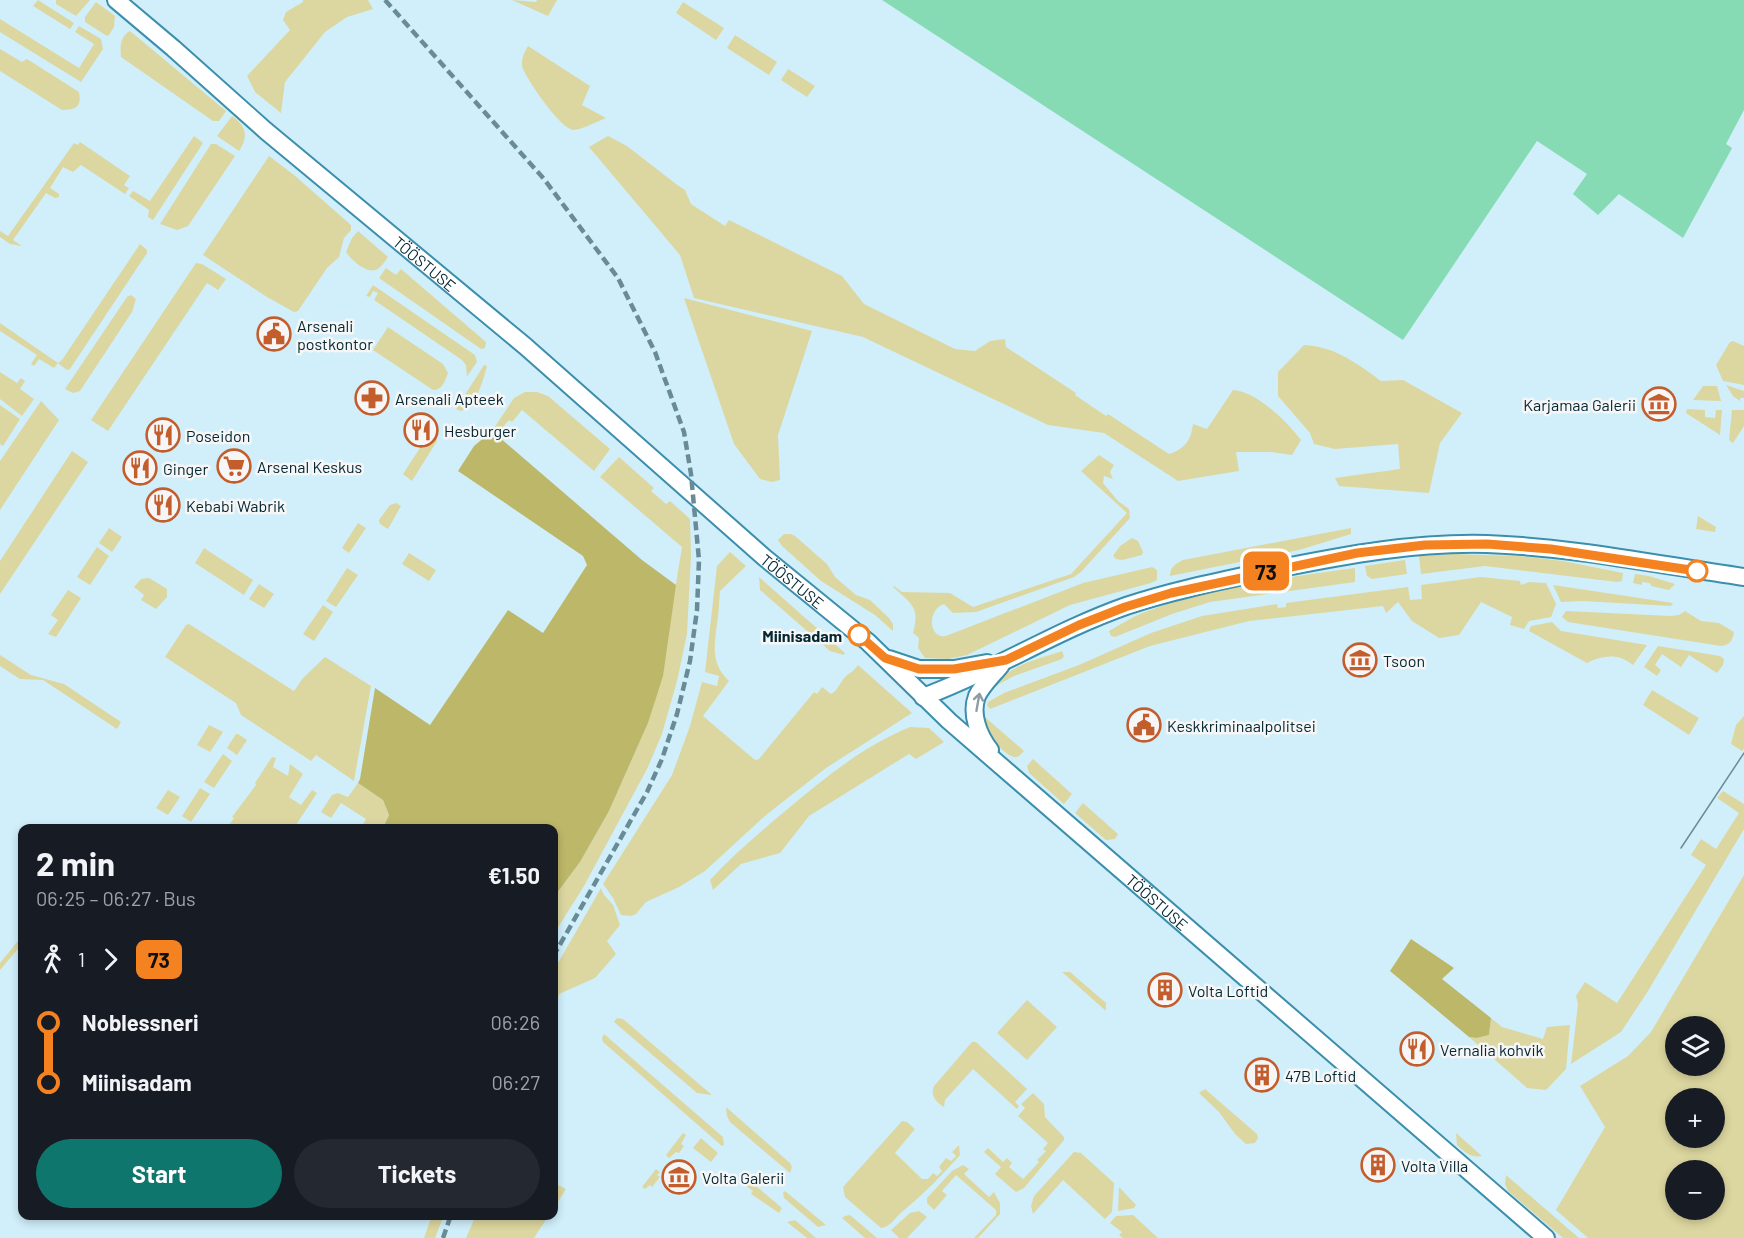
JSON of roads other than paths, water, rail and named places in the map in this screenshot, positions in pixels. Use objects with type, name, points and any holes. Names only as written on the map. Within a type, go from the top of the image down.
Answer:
[{"type":"street","name":"TÖÖSTUSE","points":[[116,0],[266,131],[525,346],[765,558],[885,658],[923,697],[1007,772],[1546,1238]]},
{"type":"street","points":[[923,697],[954,686],[1079,625],[1125,607],[1171,593],[1357,553],[1425,545],[1487,544],[1551,549],[1744,577]]},
{"type":"street","points":[[885,658],[919,669],[954,669],[1006,660]]},
{"type":"street","points":[[1006,660],[977,696],[976,715],[978,729],[985,743],[1007,772]]},
{"type":"tram line","points":[[1681,848],[1744,753]]},
{"type":"railway","points":[[385,0],[544,179],[618,278],[655,352],[684,432],[691,474],[699,560],[697,610],[690,661],[677,714],[662,759],[647,792],[558,948]]},
{"type":"railway","points":[[443,1238],[449,1220]]},
{"type":"place","name":"Arsenali postkontor","points":[[274,334]]},
{"type":"place","name":"Arsenali Apteek","points":[[372,398]]},
{"type":"place","name":"Karjamaa Galerii","points":[[1659,404]]},
{"type":"place","name":"Hesburger","points":[[421,430]]},
{"type":"place","name":"Poseidon","points":[[163,435]]},
{"type":"place","name":"Arsenal Keskus","points":[[234,466]]},
{"type":"place","name":"Ginger","points":[[140,468]]},
{"type":"place","name":"Kebabi Wabrik","points":[[163,505]]},
{"type":"place","name":"Miinisadam","points":[[859,635]]},
{"type":"place","name":"Tsoon","points":[[1360,660]]},
{"type":"place","name":"Keskkriminaalpolitsei","points":[[1144,725]]},
{"type":"place","name":"Volta Loftid","points":[[1165,990]]},
{"type":"place","name":"Vernalia kohvik","points":[[1417,1049]]},
{"type":"place","name":"47B Loftid","points":[[1262,1075]]},
{"type":"place","name":"Volta Villa","points":[[1378,1165]]},
{"type":"place","name":"Volta Galerii","points":[[679,1177]]}]
